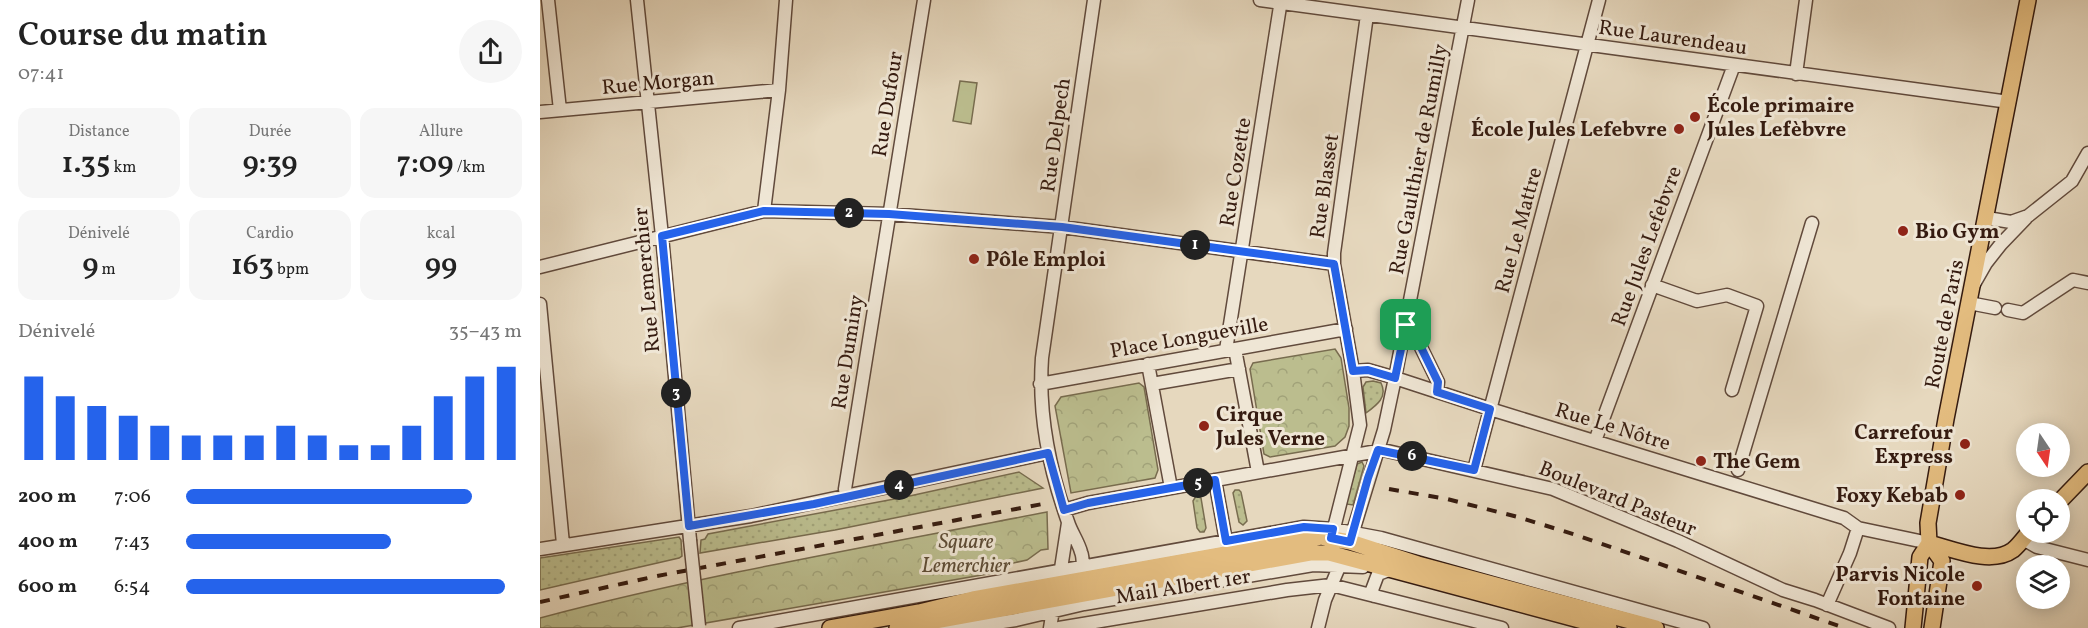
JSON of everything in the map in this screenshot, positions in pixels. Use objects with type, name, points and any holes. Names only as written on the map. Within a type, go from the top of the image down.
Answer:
[{"type":"main road","name":"Route de Paris","points":[[1913,624],[1920,557],[1929,543],[1928,523],[2028,0]]},
{"type":"main road","points":[[2070,491],[2088,472]]},
{"type":"main road","name":"Mail Albert 1er","points":[[897,628],[1054,605],[1083,586],[1307,538],[1340,545]]},
{"type":"main road","points":[[1929,543],[1978,556],[1994,557],[2012,550],[2019,543]]},
{"type":"main road","points":[[1929,543],[1942,561],[1932,628]]},
{"type":"main road","points":[[1340,545],[1384,568],[1609,628]]},
{"type":"main road","points":[[1340,545],[1656,628]]},
{"type":"main road","name":"Mail Albert 1er","points":[[830,628],[920,612],[1059,577],[1083,586],[1288,563],[1310,553],[1340,545]]},
{"type":"main road","points":[[1054,605],[1059,577]]},
{"type":"street","points":[[548,0],[560,110]]},
{"type":"street","name":"Rue Lemerchier","points":[[637,0],[699,627]]},
{"type":"street","points":[[764,211],[779,90],[786,0]]},
{"type":"street","name":"Rue Dufour","points":[[889,214],[924,0]]},
{"type":"street","name":"Rue Delpech","points":[[1083,586],[1082,553],[1068,523],[1048,453],[1042,424],[1040,384],[1094,0]]},
{"type":"street","name":"Rue Laurendeau","points":[[1260,0],[1281,1],[1367,15],[2009,102]]},
{"type":"street","name":"Rue Gaulthier de Rumilly","points":[[1340,545],[1378,450],[1395,378],[1468,0]]},
{"type":"street","name":"Rue Le Mattre","points":[[1474,470],[1599,0]]},
{"type":"street","points":[[1796,74],[1806,0]]},
{"type":"street","name":"Rue Cozette","points":[[1231,349],[1242,251],[1281,1]]},
{"type":"street","name":"Rue Blasset","points":[[1340,545],[1352,454],[1360,425],[1334,254],[1367,15]]},
{"type":"street","name":"Rue Jules Lefebvre","points":[[1595,441],[1734,65]]},
{"type":"street","name":"Rue Morgan","points":[[540,112],[779,90]]},
{"type":"street","points":[[1972,287],[1986,263],[2001,244],[2021,226],[2028,216],[2072,181],[2088,153]]},
{"type":"street","points":[[540,267],[764,211],[889,214],[1062,227],[1334,264]]},
{"type":"street","name":"Rue Duminy","points":[[846,496],[845,489],[889,214]]},
{"type":"street","points":[[1987,218],[2011,222],[2028,216]]},
{"type":"street","points":[[1736,478],[1812,224]]},
{"type":"street","points":[[2008,310],[2023,313],[2073,280],[2088,283]]},
{"type":"street","points":[[1652,285],[1697,301],[1727,295],[1757,306],[1732,390]]},
{"type":"street","points":[[1969,303],[1995,308]]},
{"type":"street","points":[[540,304],[563,544]]},
{"type":"street","points":[[1406,325],[1414,333],[1438,382],[1437,392]]},
{"type":"street","name":"Place Longueville","points":[[1040,384],[1346,328]]},
{"type":"street","points":[[1231,349],[1239,369],[1254,473]]},
{"type":"street","points":[[1148,364],[1175,488]]},
{"type":"street","points":[[1152,384],[1239,369]]},
{"type":"street","name":"Rue Le Nôtre","points":[[1353,371],[1368,370],[1595,441],[1736,478],[1844,518],[1858,528],[1929,543]]},
{"type":"street","name":"Boulevard Pasteur","points":[[1064,510],[1378,450],[1553,489],[1678,541],[1783,590],[1889,628]]},
{"type":"street","points":[[540,549],[751,516],[1048,453]]},
{"type":"street","points":[[1215,480],[1226,541]]},
{"type":"street","name":"Rue Delpech","points":[[1059,577],[1068,523]]},
{"type":"street","points":[[1086,623],[1083,586],[1226,541],[1304,527],[1340,545],[1455,558],[1703,628]]},
{"type":"street","points":[[1827,605],[1850,553],[1858,528]]},
{"type":"street","points":[[2033,543],[2037,547],[2088,560]]},
{"type":"street","points":[[1318,628],[1340,545]]},
{"type":"street","points":[[1287,590],[1292,583],[1288,563]]},
{"type":"street","points":[[1374,596],[1372,590],[1378,574],[1384,568]]},
{"type":"street","points":[[739,628],[1059,577]]},
{"type":"street","points":[[1331,585],[1502,628]]},
{"type":"street","name":"Mail Albert 1er","points":[[1059,628],[1287,590],[1331,585]]},
{"type":"street","points":[[934,628],[1016,624],[1054,605]]},
{"type":"street","points":[[1050,628],[1054,605]]},
{"type":"street","name":"Mail Albert 1er","points":[[949,619],[1004,613],[1013,615],[1016,624]]},
{"type":"green space","points":[[960,81],[977,83],[971,124],[953,121]]},
{"type":"green space","points":[[1335,349],[1341,358],[1349,408],[1349,426],[1345,437],[1335,446],[1270,457],[1264,454],[1250,369],[1253,363]]},
{"type":"green space","points":[[1366,382],[1381,383],[1382,397],[1366,413],[1363,387]]},
{"type":"green space","points":[[1139,383],[1144,387],[1158,470],[1155,478],[1071,493],[1055,406],[1061,397]]},
{"type":"green space","points":[[1362,462],[1364,466],[1353,505],[1346,504],[1357,464]]},
{"type":"green space","points":[[1019,472],[1043,488],[835,530],[700,553],[701,540],[705,539],[708,534],[905,497]]},
{"type":"green space","points":[[1235,490],[1241,492],[1247,521],[1243,525],[1239,522],[1233,493]]},
{"type":"green space","points":[[1196,496],[1201,498],[1206,528],[1204,532],[1200,532],[1197,528],[1193,501]]},
{"type":"green space","name":"Square Lemerchier","points":[[1047,512],[1048,549],[1041,550],[1027,560],[1004,565],[999,572],[677,628],[540,628],[540,618],[603,602],[793,561]]},
{"type":"green space","points":[[679,537],[682,556],[679,558],[540,590],[540,558]]},
{"type":"railway","points":[[1389,489],[1447,499],[1518,517],[1845,628]]},
{"type":"railway","points":[[540,602],[657,576],[1048,503]]},
{"type":"place","name":"École primaire Jules Lefèbvre","points":[[1695,117]]},
{"type":"place","name":"École Jules Lefebvre","points":[[1679,129]]},
{"type":"place","name":"Bio Gym","points":[[1903,231]]},
{"type":"place","name":"Pôle Emploi","points":[[974,259]]},
{"type":"place","name":"Cirque Jules Verne","points":[[1204,426]]},
{"type":"place","name":"Carrefour Express","points":[[1965,444]]},
{"type":"place","name":"The Gem","points":[[1701,461]]},
{"type":"place","name":"Foxy Kebab","points":[[1960,495]]},
{"type":"place","name":"Parvis Nicole Fontaine","points":[[1977,586]]},
{"type":"route","points":[[764,211],[889,214],[1062,227],[1334,264],[1353,371],[1368,370],[1395,378],[1406,325],[1414,333],[1438,382],[1437,392],[1490,409],[1474,470],[1392,451],[1378,450],[1350,542],[1331,538],[1333,529],[1304,527],[1226,541],[1215,480],[1088,503],[1064,510],[1048,453],[814,504],[689,526],[662,236],[764,211]]}]
